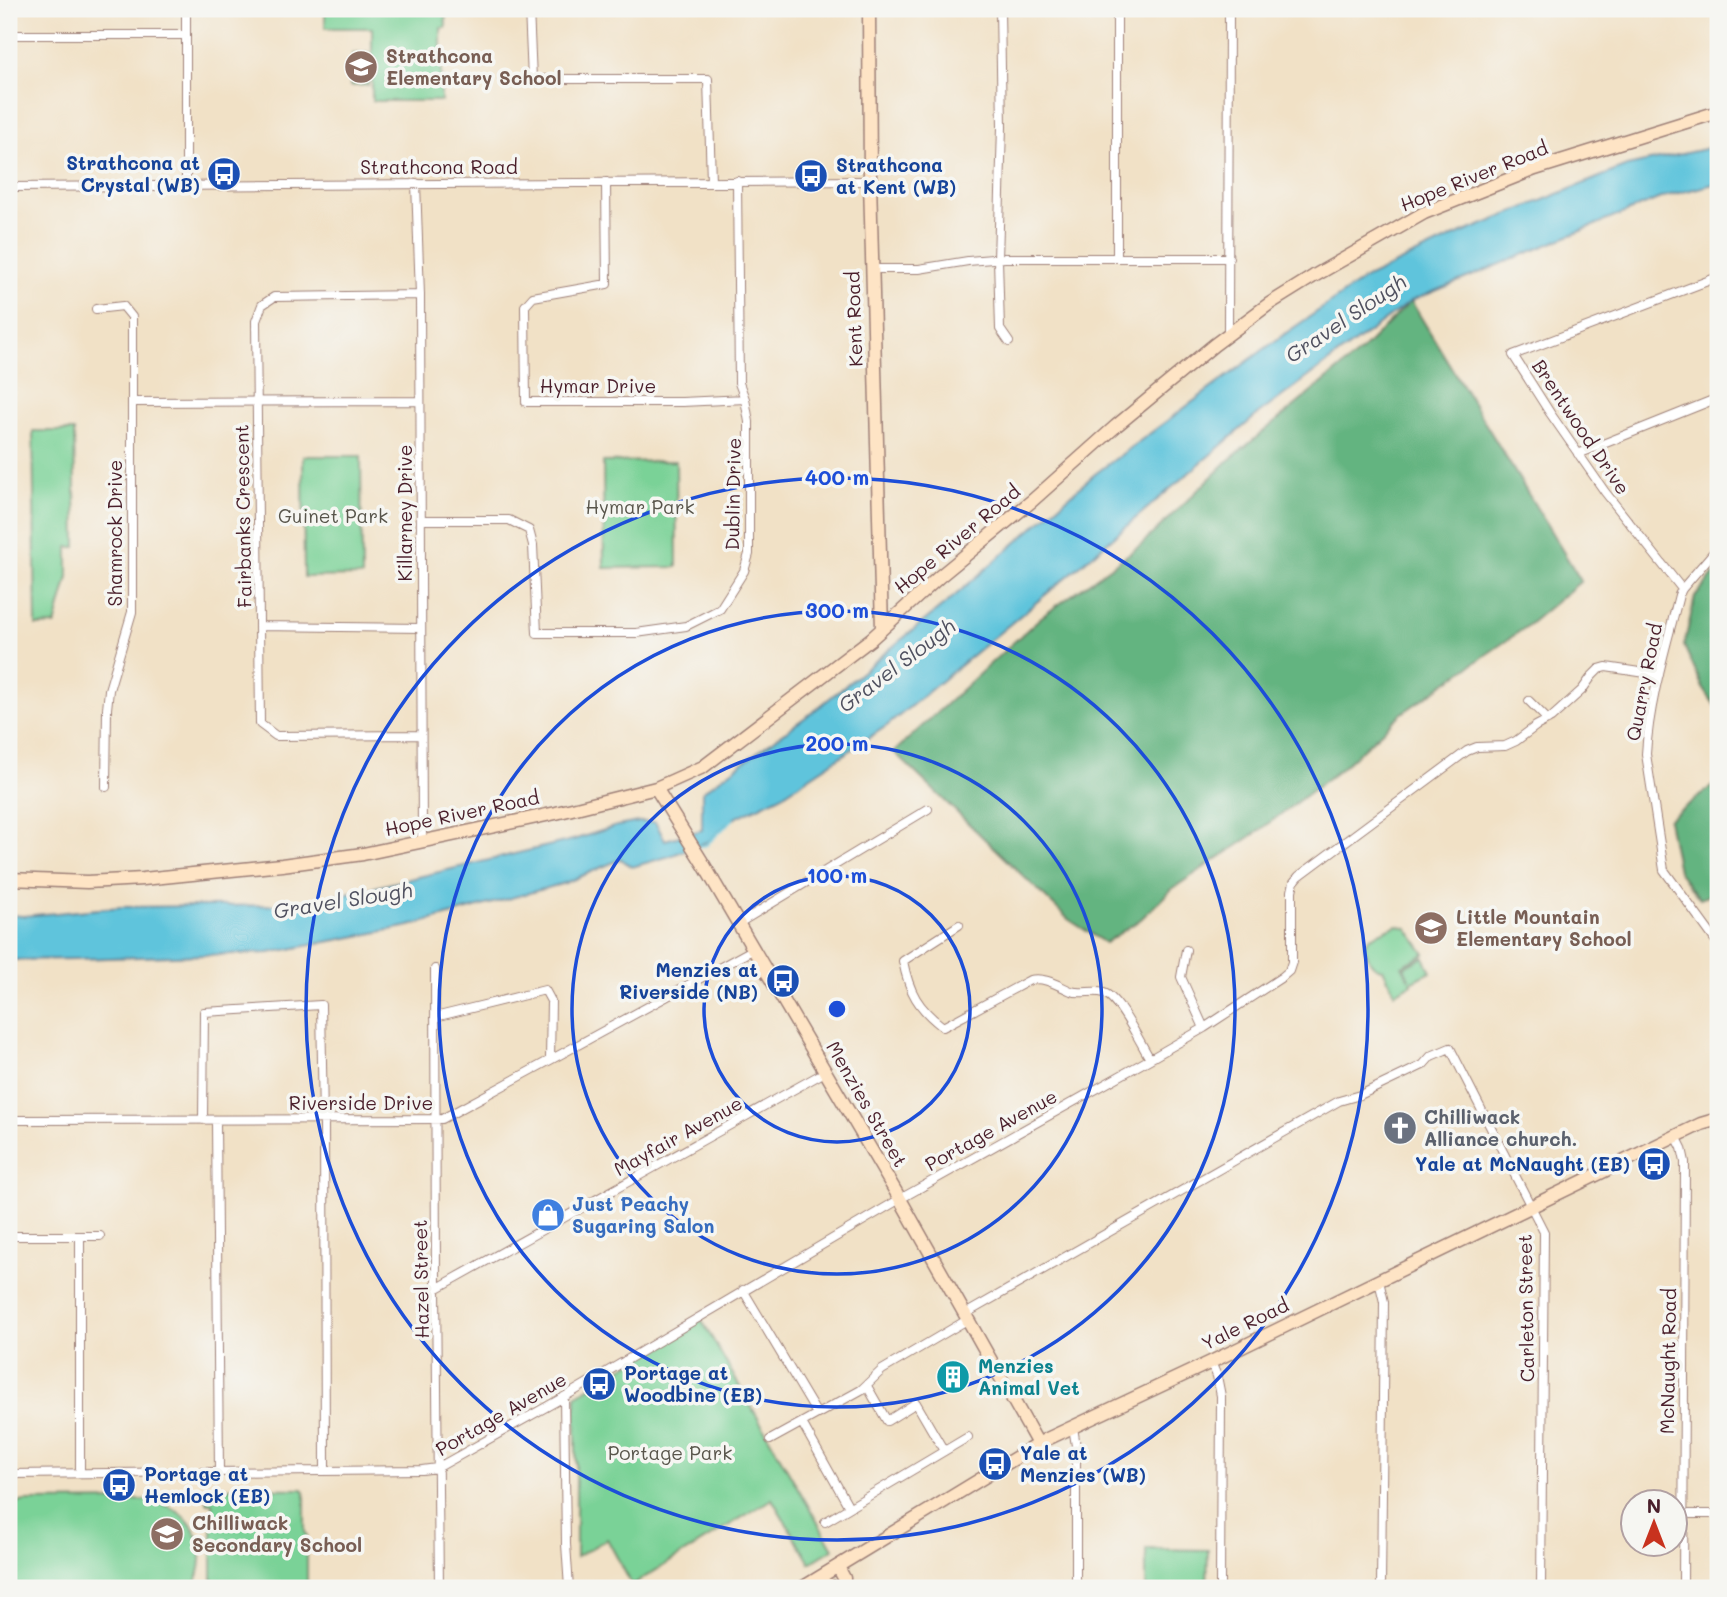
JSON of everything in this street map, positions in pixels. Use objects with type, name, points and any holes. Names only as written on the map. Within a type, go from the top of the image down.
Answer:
[{"type":"street","points":[[186,9],[186,185]]},
{"type":"street","points":[[529,9],[532,79],[708,79],[711,182]]},
{"type":"street","name":"Kent Road","points":[[870,9],[870,181],[882,629]]},
{"type":"street","points":[[1000,9],[1000,329],[1009,342]]},
{"type":"street","points":[[1117,9],[1117,258]]},
{"type":"street","points":[[1228,335],[1229,9]]},
{"type":"street","points":[[9,35],[186,35]]},
{"type":"street","name":"Hope River Road","points":[[9,879],[87,882],[143,879],[363,854],[556,813],[656,788],[703,768],[871,639],[939,577],[1033,500],[1116,426],[1269,304],[1424,213],[1535,169],[1718,113]]},
{"type":"street","name":"Dublin Drive","points":[[421,520],[509,520],[528,530],[533,545],[537,633],[636,633],[686,626],[720,609],[744,571],[749,554],[749,422],[745,399],[738,383],[737,181]]},
{"type":"street","name":"Strathcona Road","points":[[9,187],[870,181]]},
{"type":"street","name":"Hymar Drive","points":[[606,182],[607,284],[533,296],[525,306],[526,402],[682,402],[745,399]]},
{"type":"street","name":"Killarney Drive","points":[[416,183],[420,295],[422,842]]},
{"type":"street","points":[[872,269],[919,269],[999,259],[1229,258]]},
{"type":"street","name":"Brentwood Drive","points":[[1682,589],[1605,492],[1513,355],[1718,277]]},
{"type":"street","name":"Fairbanks Crescent","points":[[420,295],[274,297],[262,305],[256,321],[260,724],[276,736],[421,735]]},
{"type":"street","name":"Shamrock Drive","points":[[96,309],[123,306],[132,317],[132,612],[109,690],[106,786]]},
{"type":"street","points":[[1578,453],[1718,398]]},
{"type":"street","points":[[132,402],[420,401]]},
{"type":"street","name":"Quarry Road","points":[[1718,547],[1679,596],[1647,736],[1646,754],[1664,870],[1718,944]]},
{"type":"street","points":[[259,626],[421,628]]},
{"type":"street","name":"Portage Avenue","points":[[9,1474],[438,1468],[900,1199],[1204,1028],[1289,971],[1292,958],[1292,891],[1299,876],[1467,751],[1477,747],[1511,745],[1548,720],[1582,690],[1599,669],[1606,667],[1660,675]]},
{"type":"street","points":[[1529,701],[1548,720]]},
{"type":"street","name":"Menzies Street","points":[[656,788],[900,1199],[1038,1444]]},
{"type":"street","points":[[738,923],[929,809]]},
{"type":"street","points":[[959,925],[903,961],[907,982],[916,998],[928,1016],[943,1027],[1038,978],[1076,993],[1091,990],[1106,993],[1121,1010],[1150,1059]]},
{"type":"street","name":"Riverside Drive","points":[[9,1120],[442,1119],[754,949]]},
{"type":"street","points":[[1186,950],[1181,977],[1204,1028]]},
{"type":"street","name":"Hazel Street","points":[[435,969],[439,1588]]},
{"type":"street","points":[[435,1017],[545,990],[551,1001],[550,1060]]},
{"type":"street","points":[[203,1120],[204,1012],[321,1005],[325,1471]]},
{"type":"street","name":"Carleton Street","points":[[966,1317],[1339,1101],[1360,1095],[1411,1071],[1423,1065],[1431,1056],[1450,1048],[1544,1232],[1541,1588]]},
{"type":"street","name":"Mayfair Avenue","points":[[436,1289],[825,1072]]},
{"type":"street","name":"Yale Road","points":[[802,1588],[1038,1444],[1701,1124],[1718,1119]]},
{"type":"street","points":[[216,1120],[219,1472]]},
{"type":"street","name":"McNaught Road","points":[[1676,1136],[1685,1162],[1682,1488]]},
{"type":"street","points":[[9,1236],[100,1236]]},
{"type":"street","points":[[80,1236],[80,1473]]},
{"type":"street","points":[[1379,1281],[1384,1302],[1381,1588]]},
{"type":"street","points":[[743,1290],[817,1414]]},
{"type":"street","points":[[770,1440],[867,1385],[882,1370],[966,1317]]},
{"type":"street","points":[[1211,1362],[1221,1396],[1220,1588]]},
{"type":"street","points":[[867,1385],[887,1421],[916,1403],[944,1451]]},
{"type":"street","points":[[564,1396],[569,1588]]},
{"type":"street","points":[[802,1423],[849,1507]]},
{"type":"street","points":[[1073,1427],[1076,1446],[1076,1588]]},
{"type":"street","points":[[824,1522],[968,1437]]},
{"type":"street","points":[[1688,1514],[1718,1514]]},
{"type":"street","name":"McNaught Road","points":[[1683,1558],[1683,1588]]},
{"type":"street","points":[[838,1567],[844,1578],[844,1588]]},
{"type":"street","points":[[818,1579],[835,1588]]},
{"type":"green space","points":[[325,9],[445,9],[446,28],[441,28],[441,101],[372,101],[372,28],[325,28]]},
{"type":"green space","points":[[368,53],[368,85],[350,86],[353,54]]},
{"type":"green space","points":[[1411,301],[1581,581],[1526,627],[1401,714],[1343,767],[1256,833],[1172,889],[1141,919],[1105,943],[1068,919],[894,752],[1040,618],[1141,545],[1229,460],[1360,352]]},
{"type":"green space","points":[[33,431],[74,431],[76,547],[68,547],[68,577],[55,625],[36,626]]},
{"type":"green space","name":"Guinet Park","points":[[303,456],[361,456],[362,576],[304,577]]},
{"type":"green space","name":"Hymar Park","points":[[676,461],[677,567],[604,568],[603,462]]},
{"type":"green space","points":[[1718,569],[1718,710],[1703,688],[1684,646],[1695,597]]},
{"type":"green space","points":[[1718,782],[1718,894],[1717,892],[1700,899],[1678,871],[1668,820]]},
{"type":"green space","points":[[1397,925],[1407,928],[1425,954],[1402,966],[1409,979],[1404,967],[1424,957],[1431,972],[1395,993],[1383,969],[1370,960],[1364,945],[1370,937]]},
{"type":"green space","name":"Portage Park","points":[[701,1319],[833,1549],[810,1563],[772,1499],[632,1585],[607,1539],[576,1557],[576,1396]]},
{"type":"green space","points":[[207,1489],[303,1489],[307,1535],[307,1588],[212,1588],[212,1503],[207,1503]]},
{"type":"green space","points":[[148,1500],[177,1511],[188,1520],[195,1532],[200,1544],[201,1558],[193,1588],[9,1588],[9,1505],[25,1501]]},
{"type":"green space","points":[[1146,1549],[1208,1550],[1207,1588],[1146,1588]]},
{"type":"water","points":[[1718,146],[1718,183],[1663,197],[1411,301],[1257,415],[888,725],[781,796],[731,820],[709,841],[632,867],[621,859],[565,883],[410,926],[269,953],[9,960],[9,915],[121,907],[290,905],[573,840],[617,826],[655,822],[665,840],[702,830],[702,792],[814,711],[950,600],[1095,474],[1286,333],[1366,278],[1455,236],[1627,166]]},
{"type":"waterway","name":"Gravel Slough","points":[[698,846],[706,845],[733,819]]},
{"type":"place","name":"Strathcona Elementary School","points":[[361,67]]},
{"type":"place","name":"Strathcona at Crystal (WB)","points":[[224,174]]},
{"type":"place","name":"Strathcona at Kent (WB)","points":[[811,176]]},
{"type":"place","name":"Little Mountain Elementary School","points":[[1431,928]]},
{"type":"place","name":"Menzies at Riverside (NB)","points":[[783,981]]},
{"type":"place","name":"Chilliwack Alliance church.","points":[[1400,1128]]},
{"type":"place","name":"Yale at McNaught (EB)","points":[[1654,1164]]},
{"type":"place","name":"Just Peachy Sugaring Salon","points":[[548,1215]]},
{"type":"place","name":"Menzies Animal Vet","points":[[953,1377]]},
{"type":"place","name":"Portage at Woodbine (EB)","points":[[599,1384]]},
{"type":"place","name":"Yale at Menzies (WB)","points":[[995,1464]]},
{"type":"place","name":"Portage at Hemlock (EB)","points":[[119,1485]]},
{"type":"place","name":"Chilliwack Secondary School","points":[[167,1534]]}]
